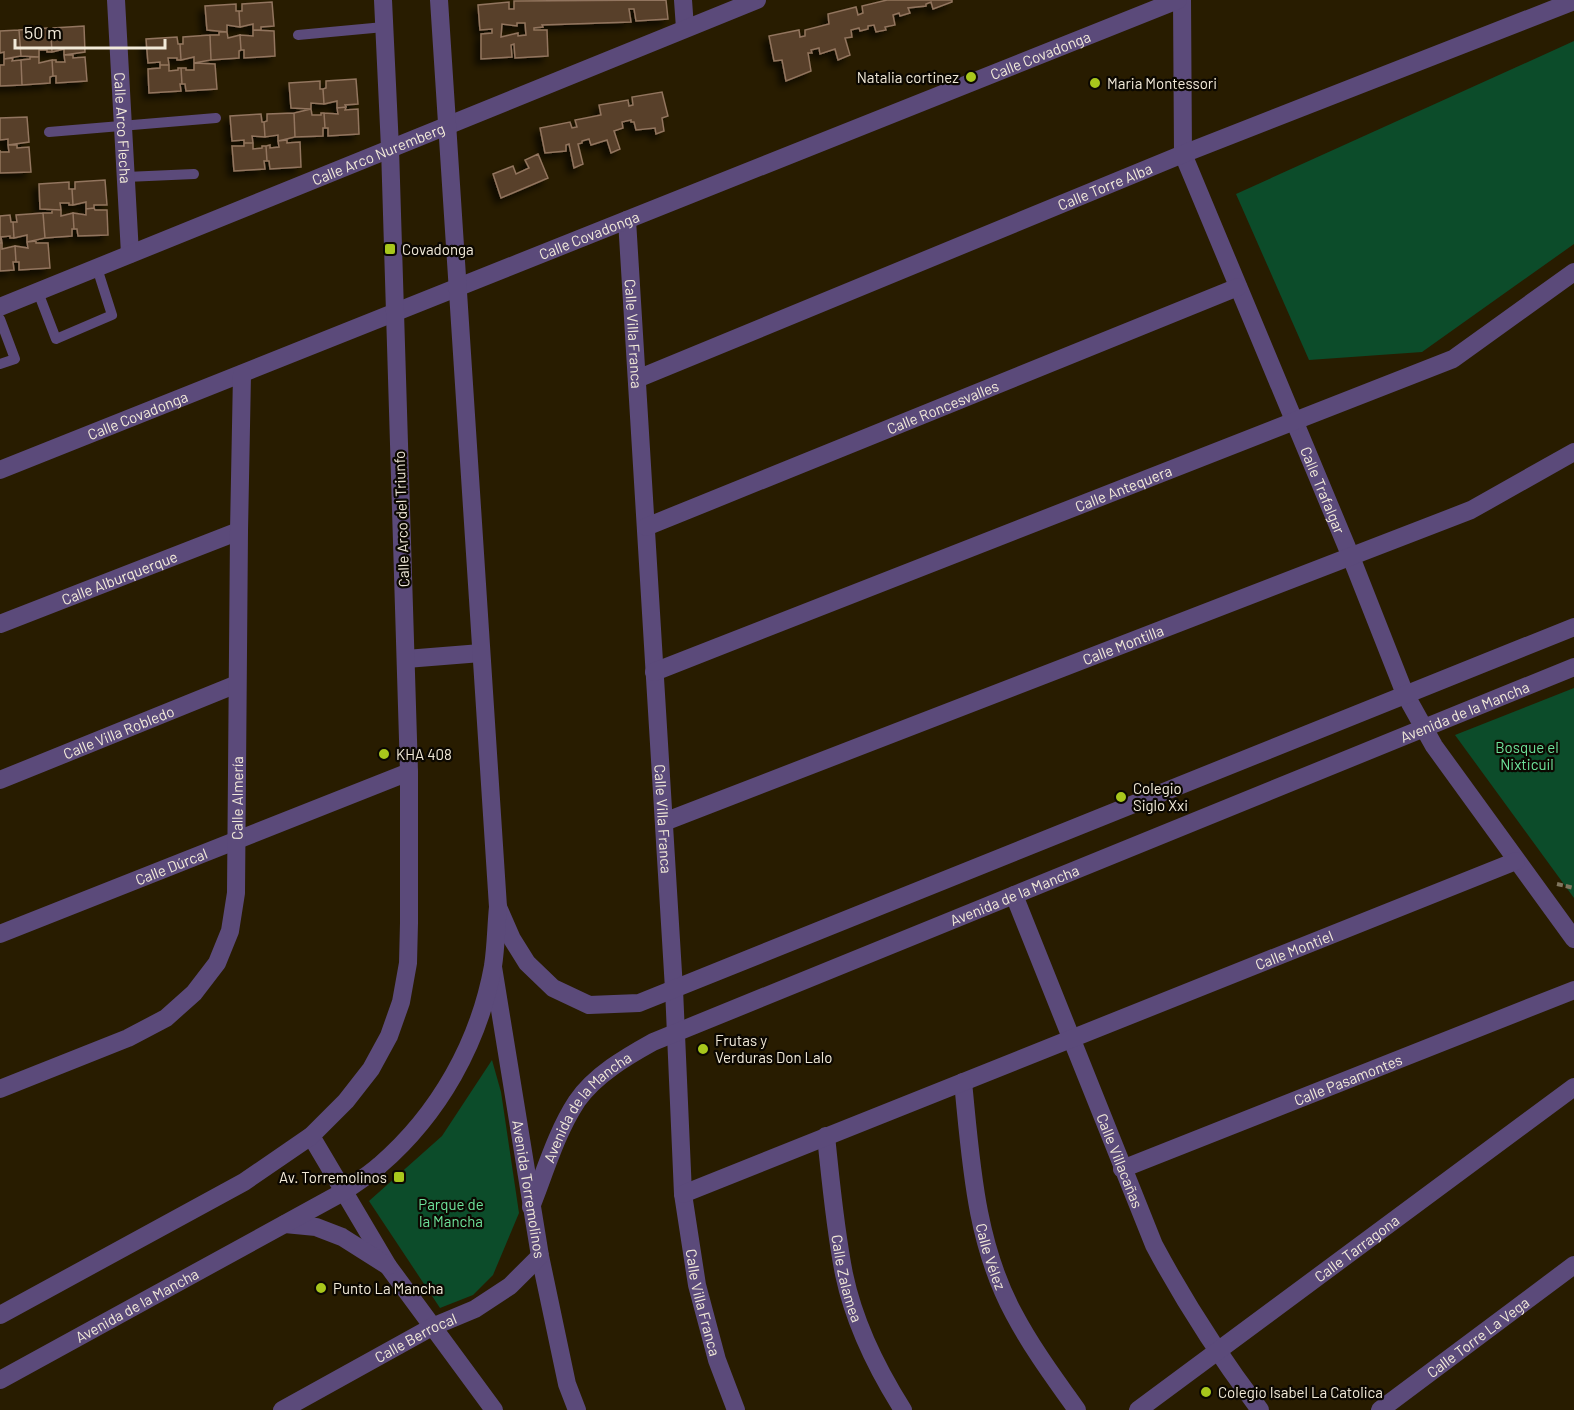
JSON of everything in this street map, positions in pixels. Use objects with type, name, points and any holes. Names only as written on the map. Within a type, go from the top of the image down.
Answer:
[{"type":"street","name":"Calle Arco Flecha","points":[[116,0],[130,254]]},
{"type":"street","name":"Calle Arco del Triunfo","points":[[311,1136],[346,1101],[371,1069],[389,1036],[401,1002],[408,963],[409,772],[390,148],[383,0]]},
{"type":"street","points":[[439,0],[498,907],[493,966]]},
{"type":"street","points":[[683,0],[685,28]]},
{"type":"street","name":"Calle Arco Nuremberg","points":[[0,308],[757,0]]},
{"type":"street","name":"Calle Trafalgar","points":[[1180,0],[1184,154],[1351,557],[1405,694],[1423,728],[1574,939]]},
{"type":"street","name":"Calle Covadonga","points":[[0,470],[1180,0]]},
{"type":"street","name":"Calle Torre Alba","points":[[637,379],[1184,154],[1574,1]]},
{"type":"street","name":"Calle Villa Franca","points":[[627,220],[674,989],[683,1194],[697,1285],[717,1360],[736,1410]]},
{"type":"street","name":"Calle Antequera","points":[[654,672],[1453,359],[1574,272]]},
{"type":"street","name":"Calle Roncesvalles","points":[[646,527],[1238,287]]},
{"type":"street","name":"Calle Almería","points":[[0,1089],[128,1038],[166,1018],[194,993],[217,963],[230,931],[236,893],[242,374]]},
{"type":"street","name":"Calle Montilla","points":[[664,822],[1471,510],[1574,452]]},
{"type":"street","name":"Calle Alburquerque","points":[[0,624],[239,531]]},
{"type":"street","points":[[498,907],[512,939],[527,963],[553,988],[589,1005],[639,1003],[1574,627]]},
{"type":"street","points":[[405,659],[481,653]]},
{"type":"street","name":"Avenida de la Mancha","points":[[531,1208],[562,1127],[578,1100],[602,1075],[630,1054],[1574,667]]},
{"type":"street","name":"Calle Villa Robledo","points":[[0,780],[237,684]]},
{"type":"street","name":"Calle Dúrcal","points":[[0,934],[409,772]]},
{"type":"street","name":"Calle Montiel","points":[[683,1194],[1516,861]]},
{"type":"street","name":"Calle Villacañas","points":[[1014,896],[1154,1245],[1181,1296],[1217,1352],[1260,1410]]},
{"type":"street","name":"Avenida de la Mancha","points":[[0,1380],[343,1192],[380,1166],[414,1133],[440,1099],[461,1063],[479,1020],[493,966]]},
{"type":"street","name":"Avenida Torremolinos","points":[[493,966],[540,1256],[567,1384],[577,1410]]},
{"type":"street","name":"Calle Pasamontes","points":[[1122,1168],[1574,990]]},
{"type":"street","name":"Calle Vélez","points":[[963,1082],[972,1174],[981,1226],[995,1273],[1013,1313],[1041,1359],[1077,1410]]},
{"type":"street","name":"Calle Tarragona","points":[[1138,1410],[1574,1087]]},
{"type":"street","points":[[0,1315],[244,1182],[311,1136],[388,1266],[494,1410]]},
{"type":"street","name":"Calle Zalamea","points":[[826,1137],[834,1214],[845,1277],[863,1334],[903,1410]]},
{"type":"street","points":[[285,1224],[316,1227],[342,1237],[388,1266]]},
{"type":"street","name":"Calle Berrocal","points":[[282,1410],[432,1327],[475,1309],[510,1286],[540,1256]]},
{"type":"street","name":"Calle Torre La Vega","points":[[1380,1410],[1574,1265]]},
{"type":"lane","points":[[298,35],[384,27]]},
{"type":"lane","points":[[49,132],[216,118]]},
{"type":"lane","points":[[126,177],[194,174]]},
{"type":"lane","points":[[38,292],[57,339],[112,315],[97,268]]},
{"type":"lane","points":[[0,319],[15,359],[0,364]]},
{"type":"green space","points":[[1574,41],[1574,244],[1422,352],[1309,360],[1236,194]]},
{"type":"green space","name":"Bosque el Nixticuil","points":[[1574,688],[1574,898],[1455,735]]},
{"type":"green space","name":"Parque de la Mancha","points":[[492,1060],[501,1092],[519,1213],[493,1275],[473,1295],[440,1308],[369,1201],[442,1136]]},
{"type":"building","points":[[666,0],[668,19],[636,21],[634,9],[629,9],[631,22],[542,25],[543,27],[534,28],[534,30],[547,30],[548,56],[515,58],[514,44],[511,45],[512,57],[481,59],[481,34],[492,33],[492,29],[480,30],[478,5],[509,2],[509,9],[514,9],[514,1]],"holes":[[[517,23],[525,23],[526,35],[518,36],[518,33],[501,37],[502,24],[517,26]]]},
{"type":"building","points":[[887,0],[952,0],[952,2],[933,9],[931,2],[926,6],[908,8],[910,13],[900,16],[899,13],[893,15],[895,25],[885,27],[886,30],[876,32],[874,25],[860,31],[859,28],[851,30],[852,37],[845,38],[850,55],[838,60],[835,49],[820,54],[819,48],[811,50],[812,53],[808,53],[811,71],[786,81],[782,60],[774,61],[769,36],[799,30],[800,37],[805,36],[805,30],[829,24],[828,14],[856,7],[858,15],[863,13],[862,6]]},
{"type":"building","points":[[272,2],[274,26],[261,27],[261,30],[253,30],[253,24],[240,27],[239,11],[242,11],[242,4]]},
{"type":"building","points":[[236,4],[240,27],[227,25],[227,32],[207,30],[205,6]]},
{"type":"building","points":[[84,26],[85,52],[64,55],[64,49],[52,52],[53,28]]},
{"type":"building","points":[[47,28],[48,36],[51,36],[52,52],[39,50],[39,57],[21,56],[19,30]]},
{"type":"building","points":[[19,30],[21,56],[4,59],[4,52],[0,53],[0,31]]},
{"type":"building","points":[[253,30],[274,31],[275,56],[244,58],[240,35],[253,36]]},
{"type":"building","points":[[219,32],[227,32],[228,38],[240,35],[239,58],[211,60],[210,35],[219,35]]},
{"type":"building","points":[[210,35],[211,60],[194,63],[194,57],[181,60],[180,44],[183,44],[183,37]]},
{"type":"building","points":[[177,37],[181,60],[168,58],[169,65],[160,65],[160,62],[148,63],[146,39]]},
{"type":"building","points":[[64,55],[73,55],[73,58],[85,57],[87,81],[56,83],[52,60],[65,62]]},
{"type":"building","points":[[30,57],[39,57],[39,63],[52,60],[53,76],[50,77],[50,83],[22,85],[21,60],[30,59]]},
{"type":"building","points":[[13,58],[12,61],[21,60],[22,85],[0,86],[0,65],[4,65],[4,59]]},
{"type":"building","points":[[194,63],[215,64],[217,89],[186,91],[185,84],[182,84],[181,68],[194,70]]},
{"type":"building","points":[[160,65],[169,65],[169,71],[181,68],[181,91],[149,93],[148,69],[160,68]]},
{"type":"building","points":[[356,79],[358,104],[337,108],[337,101],[324,104],[323,89],[326,88],[326,81]]},
{"type":"building","points":[[320,81],[324,104],[311,103],[311,109],[291,108],[289,83]]},
{"type":"building","points":[[662,92],[668,116],[662,118],[664,131],[656,134],[655,128],[636,130],[631,120],[622,122],[623,128],[614,131],[620,149],[611,153],[607,140],[591,145],[589,139],[582,141],[578,144],[583,164],[574,168],[569,144],[566,145],[566,151],[545,153],[540,128],[570,122],[572,128],[577,127],[575,120],[601,115],[599,105],[628,100],[629,106],[633,105],[632,97]]},
{"type":"building","points":[[346,107],[345,110],[358,109],[359,134],[328,136],[324,113],[338,114],[337,108]]},
{"type":"building","points":[[311,109],[312,115],[324,113],[323,136],[295,137],[294,113]]},
{"type":"building","points":[[294,113],[295,137],[278,141],[278,135],[265,137],[264,122],[267,121],[267,114]]},
{"type":"building","points":[[261,114],[265,137],[252,136],[253,143],[244,143],[244,140],[232,141],[230,116]]},
{"type":"building","points":[[27,117],[29,142],[8,145],[8,139],[0,140],[0,118]]},
{"type":"building","points":[[287,140],[287,143],[300,142],[301,167],[270,169],[266,146],[279,147],[278,141]]},
{"type":"building","points":[[244,143],[253,143],[253,149],[266,146],[265,169],[234,171],[232,146],[244,146]]},
{"type":"building","points":[[8,145],[17,145],[17,148],[29,147],[31,172],[0,173],[0,152],[9,152]]},
{"type":"building","points":[[538,154],[548,178],[501,198],[493,174],[513,166],[516,174],[529,168],[525,160]]},
{"type":"building","points":[[105,180],[107,205],[94,205],[94,208],[86,209],[86,202],[73,205],[72,189],[75,189],[75,182]]},
{"type":"building","points":[[69,182],[73,205],[60,203],[61,210],[40,209],[39,184]]},
{"type":"building","points":[[94,208],[95,210],[107,210],[108,235],[78,236],[77,229],[74,229],[73,213],[86,215],[86,209]]},
{"type":"building","points":[[52,210],[61,210],[61,216],[73,213],[72,236],[45,238],[43,213],[52,213]]},
{"type":"building","points":[[43,213],[45,238],[27,242],[27,235],[14,238],[13,222],[17,222],[16,215]]},
{"type":"building","points":[[10,215],[14,238],[1,237],[2,243],[0,243],[0,216]]},
{"type":"building","points":[[36,241],[36,243],[48,243],[50,268],[19,270],[15,246],[28,248],[27,242]]},
{"type":"building","points":[[0,243],[2,243],[2,249],[15,246],[14,270],[0,271]]},
{"type":"place","name":"Natalia cortinez","points":[[971,77]]},
{"type":"place","name":"Maria Montessori","points":[[1095,83]]},
{"type":"place","name":"Covadonga","points":[[390,249]]},
{"type":"place","name":"KHA 408","points":[[384,754]]},
{"type":"place","name":"Colegio Siglo Xxi","points":[[1121,797]]},
{"type":"place","name":"Frutas y Verduras Don Lalo","points":[[703,1049]]},
{"type":"place","name":"Av. Torremolinos","points":[[399,1177]]},
{"type":"place","name":"Punto La Mancha","points":[[321,1288]]},
{"type":"place","name":"Colegio Isabel La Catolica","points":[[1206,1392]]}]
